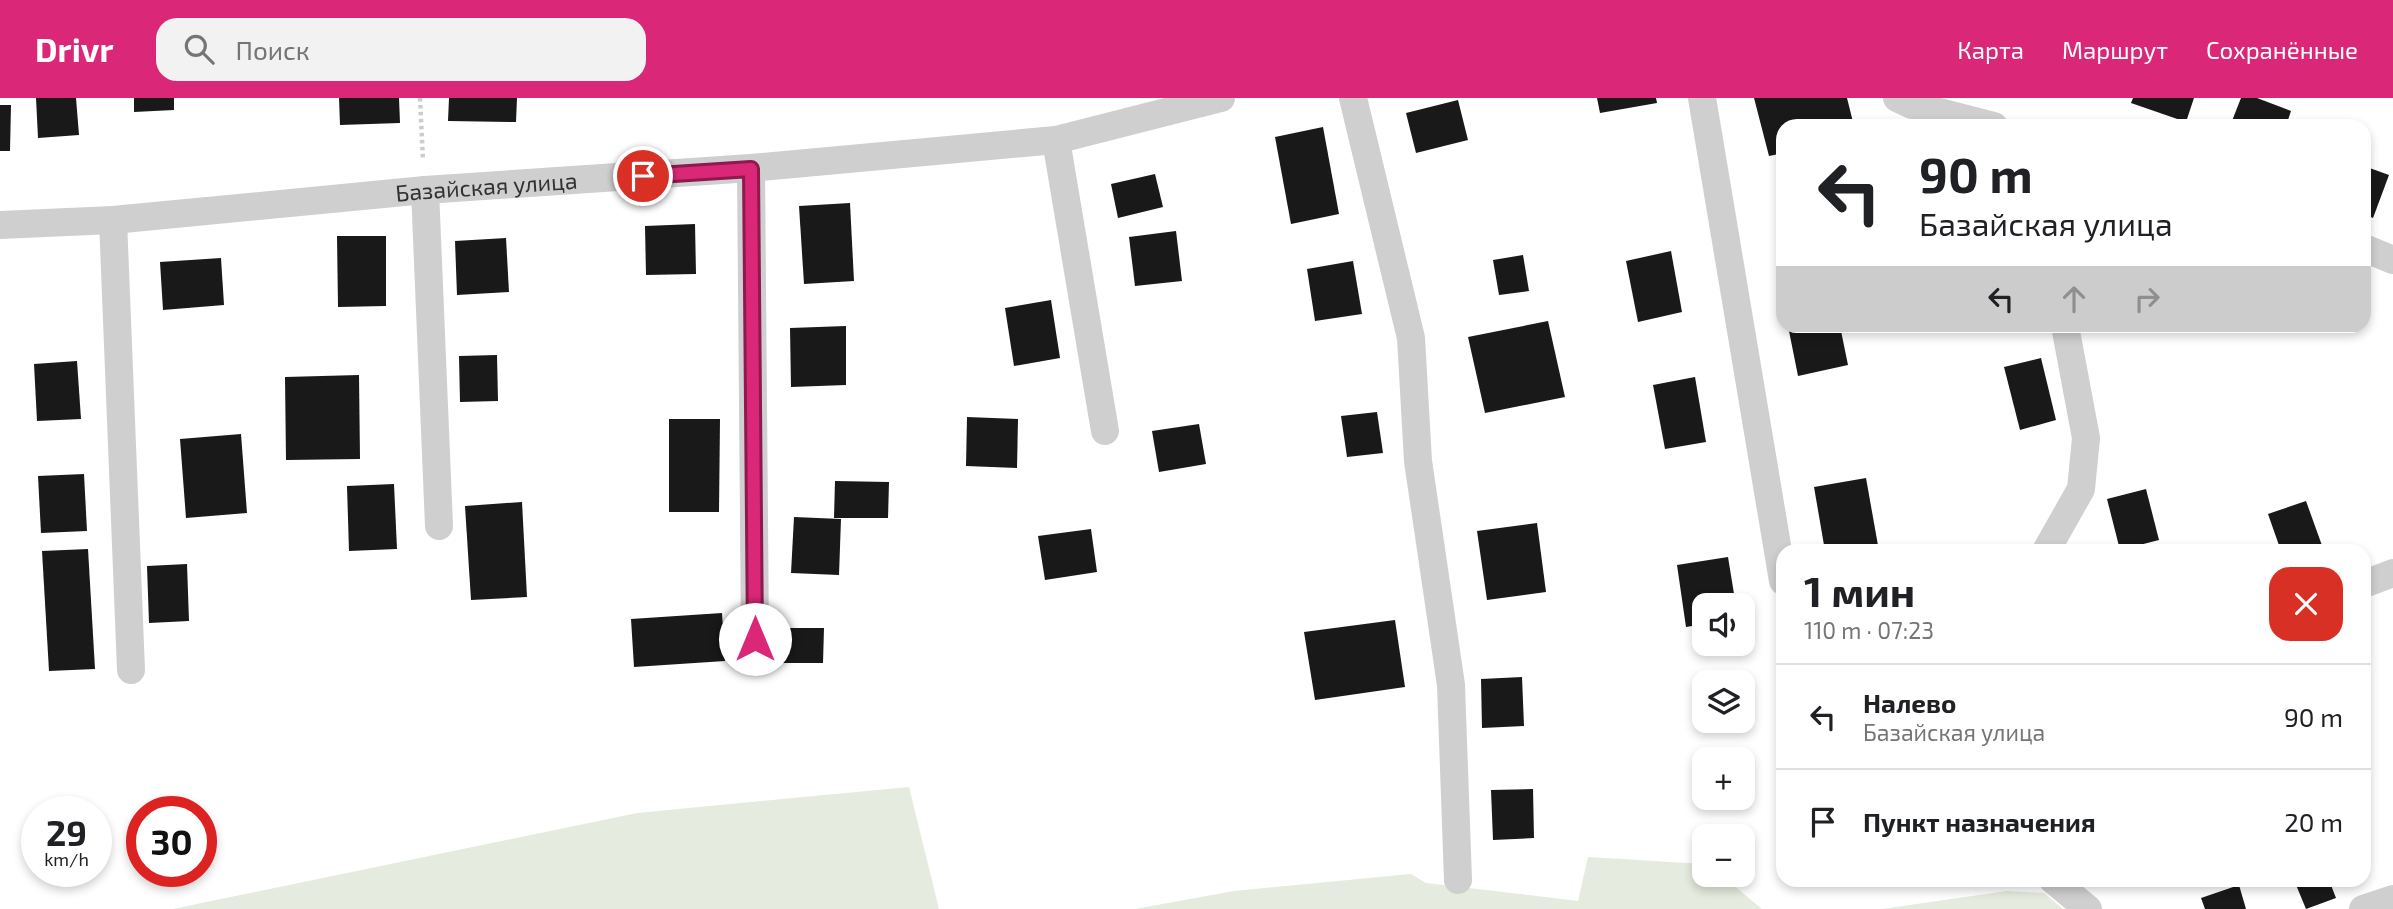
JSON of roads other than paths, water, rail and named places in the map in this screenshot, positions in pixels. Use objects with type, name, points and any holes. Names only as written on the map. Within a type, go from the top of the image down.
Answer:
[{"type":"street","name":"Базайская улица","points":[[0,225],[113,220],[425,190],[751,169],[1056,140],[1221,98]]},
{"type":"street","points":[[1353,98],[1411,338],[1418,461],[1451,685],[1458,880]]},
{"type":"street","points":[[1702,98],[1777,544]]},
{"type":"street","points":[[1897,98],[1912,105],[1967,119]]},
{"type":"street","points":[[1056,140],[1105,431]]},
{"type":"street","points":[[751,169],[755,639]]},
{"type":"street","points":[[425,190],[439,526]]},
{"type":"street","points":[[113,220],[131,670]]},
{"type":"street","points":[[2371,251],[2393,260]]},
{"type":"street","points":[[2050,544],[2081,489],[2086,438],[2066,333]]},
{"type":"street","points":[[2371,581],[2393,573]]},
{"type":"street","points":[[2061,887],[2088,909]]},
{"type":"street","points":[[2363,909],[2393,899]]}]
